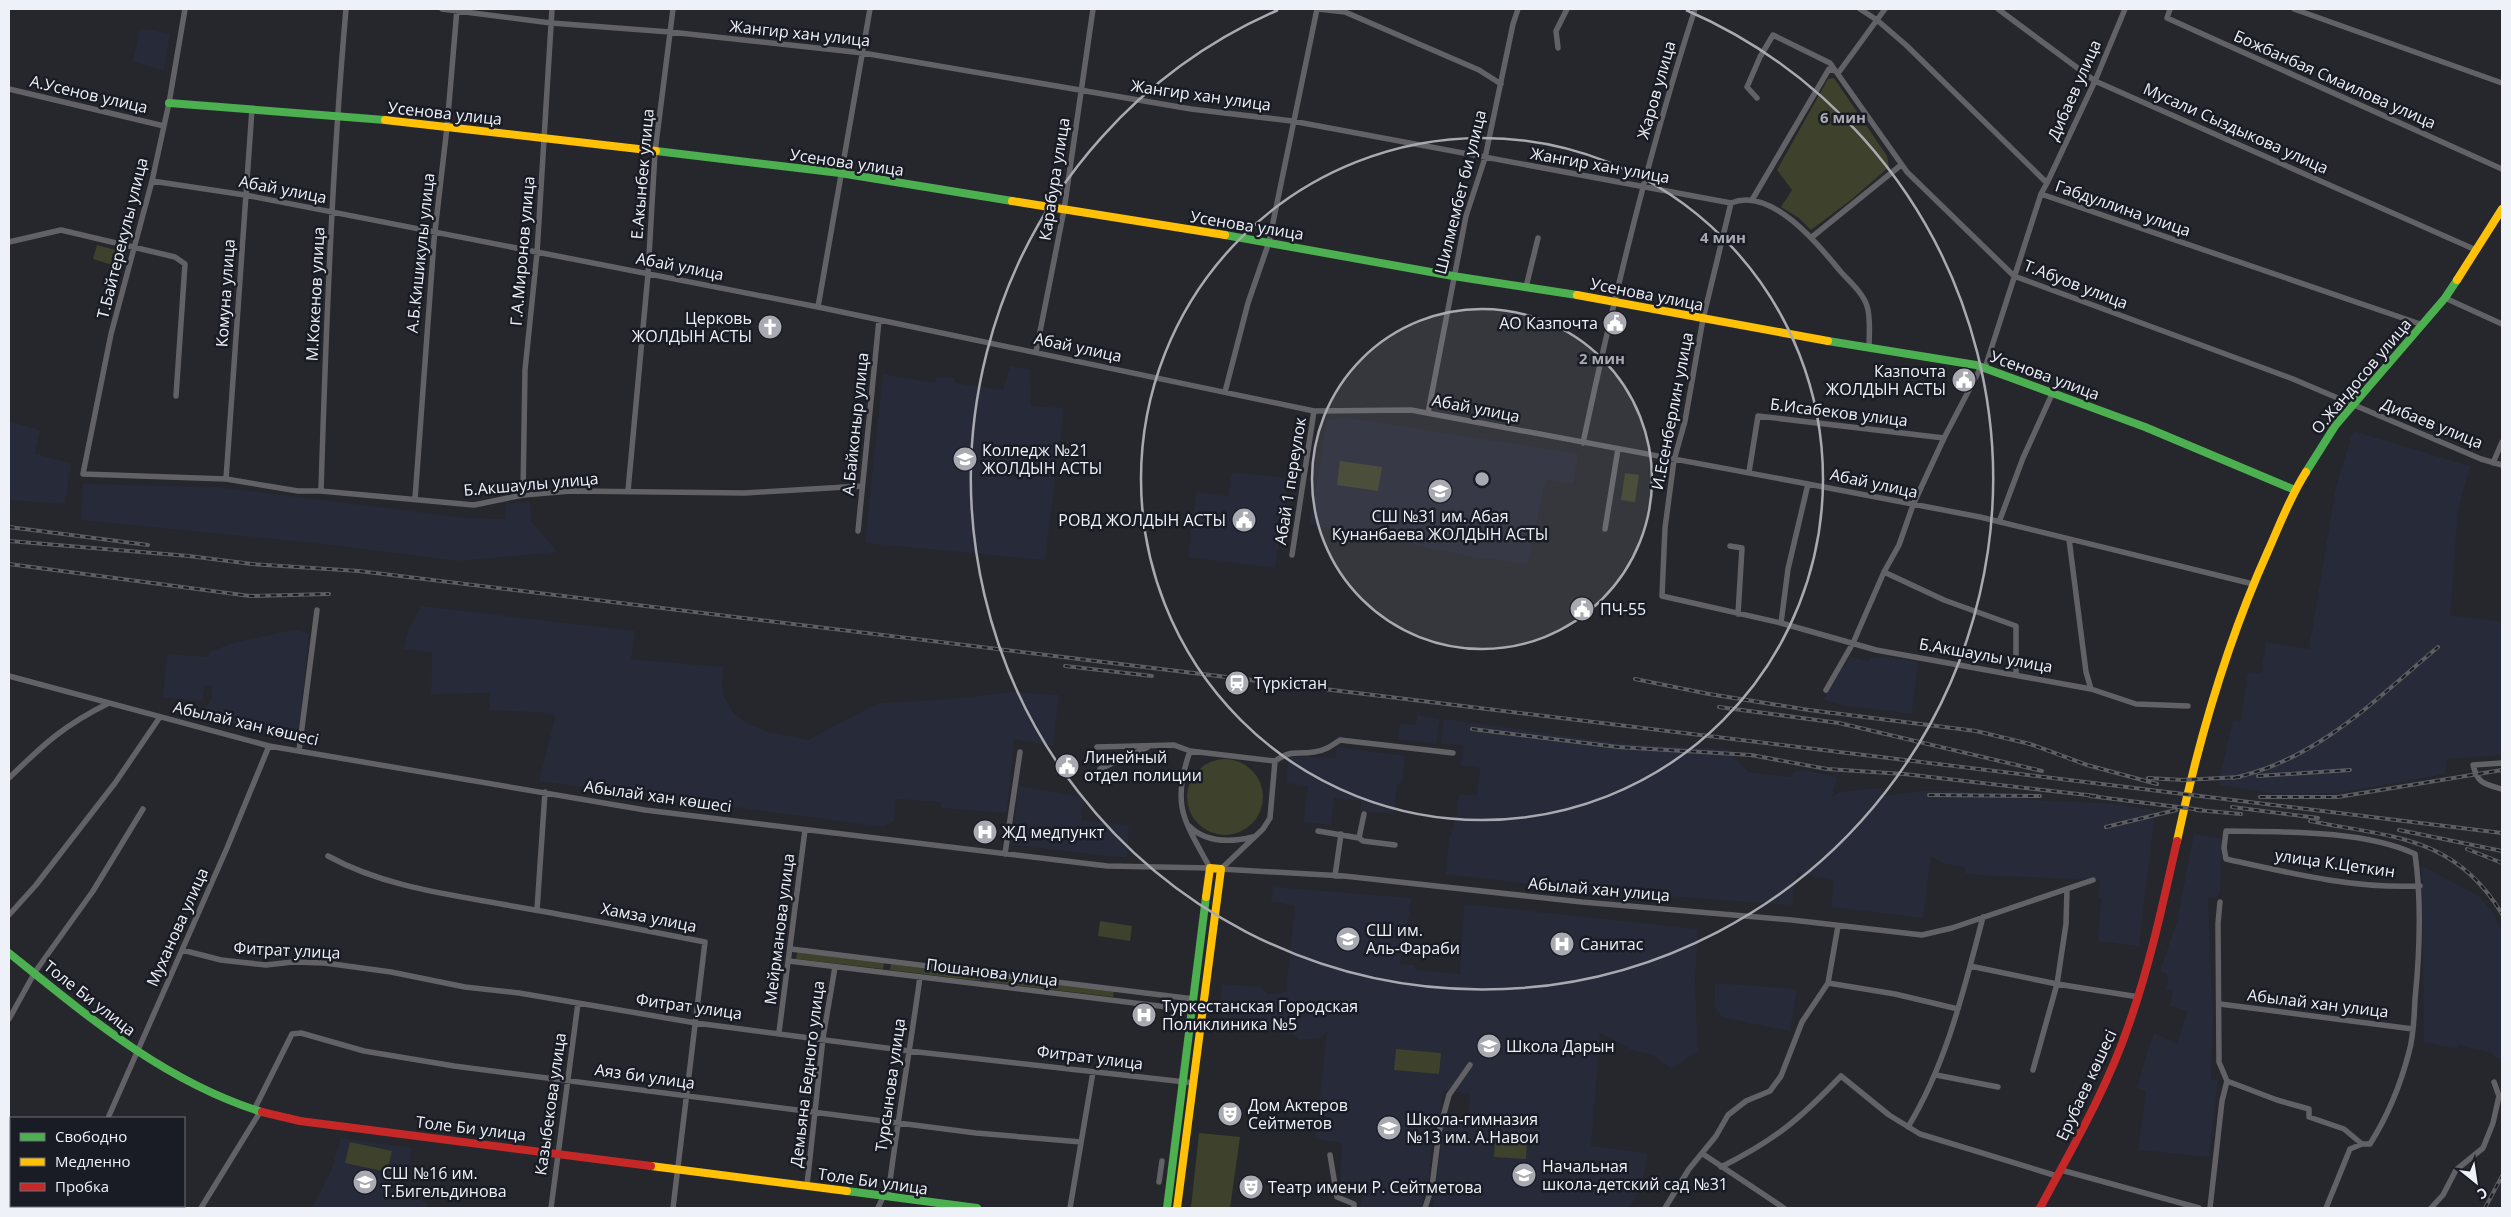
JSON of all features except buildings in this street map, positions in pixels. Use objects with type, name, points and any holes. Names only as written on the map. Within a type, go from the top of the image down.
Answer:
[{"type":"street","name":"Т.Байтерекулы улица","points":[[83,474],[111,334],[152,180],[164,126],[185,9]]},
{"type":"street","name":"М.Кокенов улица","points":[[321,491],[325,357],[337,115],[346,9]]},
{"type":"street","name":"Жангир хан улица","points":[[442,9],[552,23],[670,32],[863,53],[1191,109],[1292,121],[1731,203],[1738,200],[1752,200]]},
{"type":"street","name":"Г.А.Миронов улица","points":[[523,495],[525,370],[537,253],[552,9]]},
{"type":"street","name":"Е.Акынбек улица","points":[[628,491],[648,274],[655,152],[673,9]]},
{"type":"street","points":[[818,307],[870,9]]},
{"type":"street","name":"Карабура улица","points":[[1036,352],[1064,210],[1092,9]]},
{"type":"street","points":[[1225,392],[1248,303],[1269,242],[1292,121],[1318,9],[1345,12],[1479,70],[1500,84]]},
{"type":"street","name":"Шилмембет би улица","points":[[1428,413],[1466,216],[1485,158],[1518,9]]},
{"type":"street","points":[[1558,48],[1556,32],[1566,9]]},
{"type":"street","name":"Жаров улица","points":[[1583,442],[1613,301],[1642,187],[1694,9]]},
{"type":"street","name":"Габдуллина улица","points":[[1860,9],[1877,20],[1906,45],[2047,183],[2041,194],[2423,325]]},
{"type":"street","points":[[1839,72],[1885,9]]},
{"type":"street","name":"Мусали Сыздыкова улица","points":[[1998,9],[2095,81],[2476,250]]},
{"type":"street","name":"Дибаев улица","points":[[2047,183],[2095,81],[2125,9]]},
{"type":"street","name":"Божбанбая Смаилова улица","points":[[2170,9],[2167,18],[2502,169]]},
{"type":"street","points":[[2294,9],[2502,83]]},
{"type":"street","name":"А.Б.Кишикулы улица","points":[[415,499],[434,233],[447,127],[457,10]]},
{"type":"street","points":[[1757,98],[1747,87],[1760,57],[1773,35],[1830,63],[1839,72]]},
{"type":"street","points":[[1839,72],[1830,69],[1752,200],[1790,217],[1812,237],[1867,305],[1869,348]]},
{"type":"street","name":"Т.Абуов улица","points":[[1839,72],[1901,165],[2014,276],[2293,379],[2352,405]]},
{"type":"street","name":"А.Усенов улица","points":[[9,89],[164,126]]},
{"type":"street","name":"Усенова улица","points":[[169,103],[337,115],[544,137],[840,173],[1269,242],[1453,276],[1613,301],[1704,319],[1983,367],[2145,427],[2296,490]]},
{"type":"street","name":"Комуна улица","points":[[226,480],[252,109]]},
{"type":"street","points":[[1812,237],[1901,165]]},
{"type":"street","name":"Абай улица","points":[[152,180],[245,195],[818,307],[1314,411],[1411,410],[1674,460],[1749,472],[1999,522],[2253,584]]},
{"type":"street","points":[[1826,690],[1853,644],[1884,572],[1899,545],[1913,505],[1944,438],[1983,367],[2041,194]]},
{"type":"street","name":"И.Есенберлин улица","points":[[1662,596],[1665,528],[1674,460],[1685,421],[1704,319],[1731,203]]},
{"type":"street","name":"О.Жандосов улица","points":[[2194,761],[2217,683],[2253,584],[2296,490],[2320,447],[2352,405],[2445,298],[2501,211]]},
{"type":"street","points":[[9,242],[61,230],[175,257],[185,264],[176,396]]},
{"type":"street","points":[[1526,287],[1538,238]]},
{"type":"street","points":[[2445,298],[2502,324]]},
{"type":"street","name":"А.Байконыр улица","points":[[858,531],[879,320]]},
{"type":"street","points":[[1999,522],[2023,458],[2053,392]]},
{"type":"street","name":"Дибаев улица","points":[[2352,405],[2502,465]]},
{"type":"street","name":"Абай 1 переулок","points":[[1292,555],[1314,411]]},
{"type":"street","name":"Б.Исабеков улица","points":[[1749,472],[1758,416],[1944,438]]},
{"type":"street","points":[[2493,463],[2502,442]]},
{"type":"street","points":[[1605,529],[1618,449]]},
{"type":"street","name":"Б.Акшаулы улица","points":[[83,474],[226,480],[298,491],[321,491],[474,505],[523,495],[628,491],[745,493],[862,486]]},
{"type":"street","points":[[1781,623],[1788,569],[1808,484]]},
{"type":"street","points":[[2069,539],[2086,672],[2091,689]]},
{"type":"street","points":[[1730,546],[1742,548],[1738,614]]},
{"type":"street","points":[[1884,572],[1944,600],[2016,626],[2016,674]]},
{"type":"street","name":"Б.Акшаулы улица","points":[[1662,596],[1781,623],[1876,650],[2091,689],[2136,704],[2188,706]]},
{"type":"street","points":[[299,751],[316,610]]},
{"type":"street","name":"Абылай хан көшесі","points":[[9,676],[269,746],[645,810],[1107,866],[1210,868]]},
{"type":"street","points":[[9,778],[49,738],[79,718],[109,704]]},
{"type":"street","points":[[9,916],[36,885],[103,798],[160,717]]},
{"type":"street","points":[[1097,747],[1174,745],[1190,751],[1275,761],[1288,752],[1312,753],[1324,750],[1340,740],[1453,753]]},
{"type":"street","name":"Муханова улица","points":[[108,1117],[269,746]]},
{"type":"street","points":[[1100,769],[1150,746]]},
{"type":"street","points":[[1167,1208],[1210,868],[1184,821],[1181,810],[1182,782],[1190,751]]},
{"type":"street","points":[[1005,854],[1020,752]]},
{"type":"street","points":[[1177,1208],[1221,869],[1255,837],[1270,818],[1275,761]]},
{"type":"street","name":"Ерубаев көшесі","points":[[2040,1208],[2096,1103],[2129,1025],[2148,968],[2194,761]]},
{"type":"street","points":[[2502,763],[2473,765],[2476,778],[2480,782],[2502,789]]},
{"type":"street","points":[[537,910],[545,792]]},
{"type":"street","points":[[9,1019],[35,972],[93,891],[143,809]]},
{"type":"street","points":[[1359,838],[1364,814]]},
{"type":"street","points":[[1184,821],[1193,830],[1207,838],[1236,841],[1255,837]]},
{"type":"street","name":"Мейрманова улица","points":[[779,1032],[805,830]]},
{"type":"street","points":[[1318,831],[1359,838],[1363,841],[1396,845]]},
{"type":"street","name":"улица К.Цеткин","points":[[2226,831],[2288,832],[2395,845],[2415,854],[2420,886],[2359,883],[2279,871],[2226,859],[2224,848],[2226,831]]},
{"type":"street","points":[[1335,876],[1341,834]]},
{"type":"street","name":"Хамза улица","points":[[328,856],[374,877],[433,891],[705,942],[679,1171],[673,1208]]},
{"type":"street","name":"Абылай хан улица","points":[[1210,868],[1335,876],[1922,935],[1952,928],[2093,880]]},
{"type":"street","points":[[2326,1208],[2350,1150],[2362,1144],[2370,1144],[2380,1128],[2409,1052],[2414,1029],[2420,941],[2420,886]]},
{"type":"street","points":[[2033,1070],[2057,984],[2066,924],[2067,890]]},
{"type":"street","points":[[2210,1208],[2222,1101],[2227,1081],[2219,1062],[2218,923],[2220,902]]},
{"type":"street","points":[[1908,1127],[1936,1075],[1958,1009],[1983,917]]},
{"type":"street","points":[[1665,1208],[1689,1169],[1703,1154],[1728,1115],[1746,1101],[1770,1091],[1781,1076],[1802,1022],[1828,983],[1838,926]]},
{"type":"street","name":"Фитрат улица","points":[[182,950],[220,960],[266,965],[293,962],[325,963],[391,972],[465,987],[520,992],[696,1023],[779,1032],[909,1051],[1194,1082]]},
{"type":"street","name":"Пошанова улица","points":[[791,950],[1194,999]]},
{"type":"street","name":"Толе Би улица","points":[[9,953],[35,972],[87,1016],[136,1051],[199,1088],[257,1111],[300,1121],[976,1208]]},
{"type":"street","name":"Пошанова улица","points":[[789,961],[1192,1010]]},
{"type":"street","points":[[1970,966],[2057,984],[2138,997]]},
{"type":"street","name":"Демьяна Бедного улица","points":[[807,1185],[823,1038],[835,967]]},
{"type":"street","name":"Турсынова улица","points":[[878,1208],[886,1197],[897,1121],[906,1082],[920,977]]},
{"type":"street","points":[[1828,983],[1895,994],[1958,1009]]},
{"type":"street","name":"Казыбекова улица","points":[[551,1208],[566,1079],[578,1003]]},
{"type":"street","name":"Абылай хан улица","points":[[2220,1004],[2414,1029]]},
{"type":"street","name":"Аяз би улица","points":[[257,1111],[292,1034],[301,1032],[364,1051],[454,1066],[976,1132],[1081,1142]]},
{"type":"street","points":[[1425,1208],[1432,1187],[1439,1132],[1449,1095],[1470,1065]]},
{"type":"street","points":[[1070,1208],[1093,1072]]},
{"type":"street","points":[[1936,1075],[1998,1087]]},
{"type":"street","points":[[1721,1167],[1777,1137],[1806,1113],[1841,1076],[1889,1115],[1908,1127],[1937,1140],[2199,1208]]},
{"type":"street","points":[[2227,1081],[2309,1109],[2309,1117],[2344,1129],[2362,1144]]},
{"type":"street","points":[[2431,1208],[2444,1195],[2456,1170],[2483,1148],[2493,1123],[2499,1096],[2494,1082]]},
{"type":"street","points":[[201,1208],[257,1111]]},
{"type":"street","points":[[1703,1154],[1784,1208]]},
{"type":"street","points":[[1330,1155],[1336,1197],[1354,1204],[1354,1208]]},
{"type":"street","points":[[1159,1182],[1162,1161]]},
{"type":"shaded area","points":[[140,28],[170,34],[164,70],[133,62]]},
{"type":"shaded area","points":[[1010,366],[1029,369],[1031,406],[1064,408],[1045,560],[865,543],[883,374],[935,383],[936,377],[954,378],[954,383],[1003,390]]},
{"type":"shaded area","points":[[1348,418],[1578,454],[1573,484],[1546,479],[1527,564],[1474,557],[1310,524],[1327,420]]},
{"type":"shaded area","points":[[9,421],[40,430],[35,454],[71,463],[65,504],[9,500]]},
{"type":"shaded area","points":[[2353,431],[2470,466],[2458,510],[2450,615],[2499,621],[2502,625],[2502,755],[2447,759],[2445,774],[2339,793],[2279,794],[2218,785],[2233,720],[2241,721],[2248,672],[2261,673],[2266,642],[2309,649],[2336,487]]},
{"type":"shaded area","points":[[1232,472],[1288,478],[1275,568],[1188,557],[1196,492],[1228,496]]},
{"type":"shaded area","points":[[83,484],[218,487],[467,518],[505,519],[506,503],[530,502],[531,521],[557,552],[459,561],[316,543],[81,520]]},
{"type":"shaded area","points":[[421,606],[635,631],[631,659],[723,667],[722,686],[724,697],[733,712],[745,722],[768,732],[808,740],[878,703],[940,700],[1012,692],[1059,695],[1053,746],[1014,739],[1007,813],[941,808],[940,802],[896,799],[894,821],[884,827],[539,781],[555,718],[553,713],[489,710],[490,693],[431,694],[432,652],[404,649],[408,631]]},
{"type":"shaded area","points":[[293,630],[309,633],[300,725],[294,736],[227,721],[203,710],[212,700],[212,686],[205,685],[202,701],[163,697],[167,654],[208,657],[209,652],[233,643]]},
{"type":"shaded area","points":[[1850,656],[1869,662],[1869,658],[1885,656],[1918,662],[1912,714],[1847,706],[1823,700]]},
{"type":"shaded area","points":[[1417,715],[1440,719],[1436,744],[1398,739],[1400,724],[1416,725]]},
{"type":"shaded area","points":[[1444,719],[1617,743],[1727,749],[1748,772],[1792,777],[1793,772],[1805,770],[1837,777],[1832,797],[1840,792],[1866,789],[1883,789],[1884,796],[1923,791],[1960,791],[2045,801],[2106,803],[2155,810],[2139,946],[2098,941],[2101,898],[2098,897],[2100,880],[1975,875],[1965,873],[1966,867],[1944,864],[1931,856],[1923,918],[1831,907],[1834,880],[1797,873],[1792,905],[1582,890],[1581,881],[1563,880],[1562,888],[1446,874],[1449,838],[1456,818],[1459,795],[1477,795],[1480,768],[1460,765],[1464,745],[1441,744]]},
{"type":"shaded area","points":[[1337,747],[1405,756],[1402,783],[1397,784],[1394,814],[1361,811],[1361,801],[1334,798],[1331,825],[1303,822],[1308,786],[1286,783],[1289,756],[1335,758]]},
{"type":"shaded area","points":[[1019,786],[1084,797],[1081,820],[1129,825],[1127,858],[1011,845]]},
{"type":"shaded area","points":[[2194,834],[2220,838],[2222,842],[2220,892],[2216,898],[2208,897],[2213,1011],[2211,1080],[2218,1080],[2209,1157],[2138,1150],[2146,1091],[2137,1088],[2154,1033],[2177,1044],[2187,1011],[2170,1006],[2173,991],[2166,989],[2168,983],[2167,974],[2160,971],[2177,921]]},
{"type":"shaded area","points":[[2422,866],[2479,896],[2494,914],[2502,929],[2502,1059],[2494,1057],[2492,1053],[2458,1045],[2457,1049],[2424,1042]]},
{"type":"shaded area","points":[[1273,887],[1412,898],[1400,964],[1415,965],[1415,970],[1460,974],[1464,904],[1698,929],[1695,981],[1698,1051],[1671,1069],[1654,1055],[1632,1050],[1600,1033],[1591,1146],[1648,1153],[1641,1189],[1629,1208],[1433,1208],[1445,1114],[1469,1117],[1470,1094],[1444,1090],[1438,1125],[1433,1128],[1429,1180],[1425,1181],[1422,1208],[1360,1208],[1362,1196],[1340,1194],[1342,1143],[1315,1139],[1327,1032],[1320,1038],[1299,1040],[1294,1035],[1265,1029],[1246,1020],[1220,1017],[1222,984],[1261,987],[1267,994],[1278,994],[1286,991],[1295,906],[1271,901]]},
{"type":"shaded area","points":[[1715,983],[1797,989],[1790,1031],[1722,1017],[1715,1007]]},
{"type":"shaded area","name":"СШ №16 им. Т.Бигельдинова","points":[[341,1138],[412,1148],[404,1194],[429,1203],[427,1208],[312,1208],[331,1171]]},
{"type":"green space","points":[[1834,78],[1887,156],[1889,167],[1852,199],[1811,230],[1799,218],[1781,207],[1792,190],[1777,170],[1828,79]]},
{"type":"green space","points":[[97,245],[126,253],[122,268],[93,259]]},
{"type":"green space","points":[[1340,461],[1382,467],[1378,491],[1337,485]]},
{"type":"green space","points":[[1625,473],[1639,475],[1635,502],[1621,500]]},
{"type":"green space","points":[[1225,759],[1240,762],[1252,770],[1260,782],[1263,797],[1260,812],[1252,824],[1240,832],[1225,835],[1210,832],[1198,824],[1190,812],[1187,797],[1190,782],[1198,770],[1210,762]]},
{"type":"green space","points":[[1100,921],[1132,926],[1130,941],[1098,936]]},
{"type":"green space","points":[[797,952],[884,963],[883,969],[796,959]]},
{"type":"green space","points":[[891,964],[980,975],[980,981],[890,970]]},
{"type":"green space","points":[[990,976],[1114,991],[1113,997],[989,982]]},
{"type":"green space","points":[[1396,1049],[1441,1053],[1439,1074],[1394,1070]]},
{"type":"green space","points":[[1199,1133],[1240,1137],[1230,1208],[1191,1207]]},
{"type":"green space","points":[[1495,1139],[1527,1141],[1526,1159],[1494,1157]]},
{"type":"green space","points":[[350,1142],[392,1151],[387,1172],[345,1163]]},
{"type":"railway","points":[[9,527],[148,545]]},
{"type":"railway","points":[[9,541],[189,556],[252,564],[359,571],[2502,833]]},
{"type":"railway","points":[[9,564],[250,596],[329,594]]},
{"type":"railway","points":[[2233,778],[2263,769],[2292,757],[2318,743],[2368,707],[2438,647]]},
{"type":"railway","points":[[1065,666],[1152,676]]},
{"type":"railway","points":[[1635,679],[1709,694],[1809,710],[1976,731],[2030,744],[2087,765],[2157,784]]},
{"type":"railway","points":[[1719,707],[1839,723],[2042,771]]},
{"type":"railway","points":[[1472,729],[1618,747],[1751,755],[1827,769],[1904,774],[2096,796]]},
{"type":"railway","points":[[2258,776],[2350,770]]},
{"type":"railway","points":[[2260,797],[2338,797],[2502,770]]},
{"type":"railway","points":[[2148,778],[2183,780],[2240,777]]},
{"type":"railway","points":[[1929,795],[2040,796]]},
{"type":"railway","points":[[2090,796],[2202,810]]},
{"type":"railway","points":[[2232,807],[2318,818]]},
{"type":"railway","points":[[2106,827],[2176,810]]},
{"type":"railway","points":[[2196,810],[2241,814]]},
{"type":"railway","points":[[2310,821],[2393,837],[2418,844],[2441,854],[2463,868],[2483,888],[2502,914]]},
{"type":"railway","points":[[2399,830],[2502,851]]},
{"type":"railway","points":[[2467,849],[2502,863]]},
{"type":"railway","points":[[2485,1208],[2502,1176]]},
{"type":"traffic: fast","points":[[169,103],[385,120]]},
{"type":"traffic: fast","points":[[656,151],[840,173],[1012,201]]},
{"type":"traffic: fast","points":[[1225,235],[1453,276],[1577,295]]},
{"type":"traffic: fast","points":[[2306,472],[2335,426],[2445,298],[2457,280]]},
{"type":"traffic: fast","points":[[1828,341],[1976,365],[2145,427],[2295,490]]},
{"type":"traffic: fast","points":[[1167,1208],[1206,897]]},
{"type":"traffic: fast","points":[[9,953],[128,1045],[193,1083],[226,1099],[262,1112]]},
{"type":"traffic: fast","points":[[847,1191],[977,1208]]},
{"type":"traffic: slow","points":[[385,120],[656,151]]},
{"type":"traffic: slow","points":[[1012,201],[1225,235]]},
{"type":"traffic: slow","points":[[2457,280],[2502,209]]},
{"type":"traffic: slow","points":[[1577,295],[1828,341]]},
{"type":"traffic: slow","points":[[2177,841],[2194,767],[2226,658],[2253,586],[2295,491],[2306,472]]},
{"type":"traffic: slow","points":[[1177,1208],[1221,869],[1210,868],[1206,897]]},
{"type":"traffic: slow","points":[[651,1166],[847,1191]]},
{"type":"traffic: jam","points":[[2040,1208],[2088,1118],[2120,1048],[2137,1002],[2150,957],[2177,841]]},
{"type":"traffic: jam","points":[[262,1112],[300,1121],[651,1166]]},
{"type":"place","name":"АО Казпочта","points":[[1615,323]]},
{"type":"place","name":"Церковь ЖОЛДЫН АСТЫ","points":[[770,327]]},
{"type":"place","name":"Казпочта ЖОЛДЫН АСТЫ","points":[[1964,380]]},
{"type":"place","name":"Колледж №21 ЖОЛДЫН АСТЫ","points":[[965,459]]},
{"type":"place","name":"СШ №31 им. Абая Кунанбаева ЖОЛДЫН АСТЫ","points":[[1440,491]]},
{"type":"place","name":"РОВД ЖОЛДЫН АСТЫ","points":[[1244,520]]},
{"type":"place","name":"ПЧ-55","points":[[1582,609]]},
{"type":"place","name":"Түркістан","points":[[1237,683]]},
{"type":"place","name":"Линейный отдел полиции","points":[[1067,766]]},
{"type":"place","name":"ЖД медпункт","points":[[985,832]]},
{"type":"place","name":"СШ им. Аль-Фараби","points":[[1348,939]]},
{"type":"place","name":"Санитас","points":[[1562,944]]},
{"type":"place","name":"Туркестанская Городская Поликлиника №5","points":[[1144,1015]]},
{"type":"place","name":"Школа Дарын","points":[[1489,1046]]},
{"type":"place","name":"Дом Актеров Сейтметов","points":[[1230,1114]]},
{"type":"place","name":"Школа-гимназия №13 им. А.Навои","points":[[1389,1128]]},
{"type":"place","name":"Начальная школа-детский сад №31","points":[[1524,1175]]},
{"type":"place","name":"СШ №16 им. Т.Бигельдинова","points":[[365,1182]]},
{"type":"place","name":"Театр имени Р. Сейтметова","points":[[1251,1187]]}]
